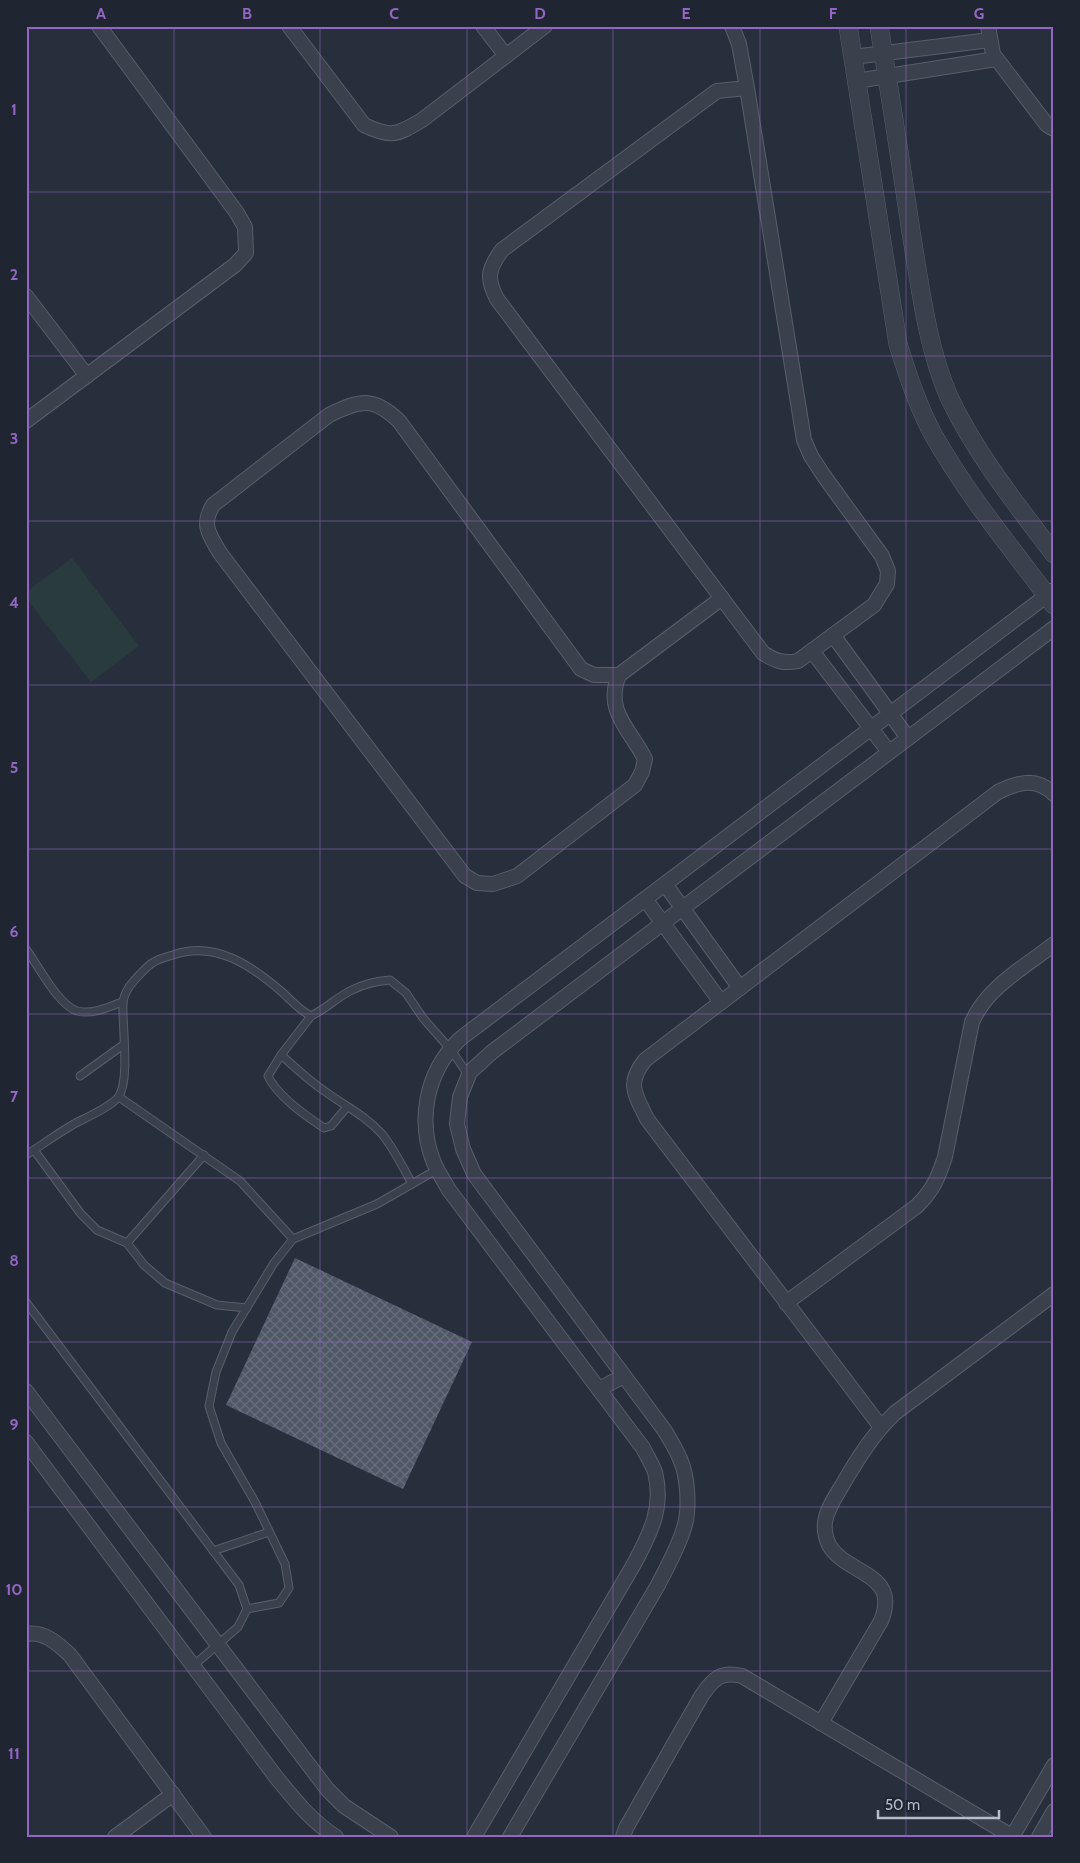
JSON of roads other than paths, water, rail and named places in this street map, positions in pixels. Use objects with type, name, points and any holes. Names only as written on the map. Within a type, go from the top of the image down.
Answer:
[{"type":"street","points":[[26,421],[235,265],[246,253],[245,227],[237,213],[99,26]]},
{"type":"street","points":[[289,26],[364,125],[380,133],[393,134],[403,132],[422,120],[545,26]]},
{"type":"street","points":[[483,26],[506,56]]},
{"type":"street","points":[[732,26],[739,44],[804,440],[811,456],[824,476],[882,556],[888,571],[886,584],[874,605],[798,661],[790,663],[780,662],[763,653],[497,299],[490,287],[491,265],[502,250],[718,90],[746,88]]},
{"type":"street","points":[[474,1837],[634,1564],[656,1517],[658,1493],[654,1472],[643,1448],[449,1190],[438,1169],[426,1134],[426,1107],[432,1080],[444,1057],[459,1040],[871,728],[1051,597],[954,469],[933,435],[911,386],[898,344],[848,26]]},
{"type":"street","points":[[879,26],[920,286],[934,353],[949,396],[968,434],[998,480],[1054,554]]},
{"type":"street","points":[[853,57],[989,33],[993,54],[1046,125],[1054,129]]},
{"type":"street","points":[[856,81],[996,58]]},
{"type":"street","points":[[26,296],[86,376]]},
{"type":"street","points":[[619,675],[594,675],[581,669],[399,421],[386,408],[373,403],[360,403],[346,406],[329,415],[213,505],[207,515],[206,526],[220,553],[465,876],[477,883],[493,884],[517,876],[635,785],[642,772],[645,759],[618,716],[614,704],[615,686],[619,675],[722,598]]},
{"type":"street","points":[[510,1837],[658,1585],[685,1527],[687,1502],[681,1460],[666,1431],[474,1174],[463,1149],[457,1124],[460,1098],[470,1072],[492,1052],[1054,628]]},
{"type":"street","points":[[833,635],[908,738]]},
{"type":"street","points":[[812,651],[889,752]]},
{"type":"street","points":[[881,1427],[647,1118],[637,1099],[633,1085],[637,1070],[644,1060],[998,792],[1014,784],[1026,782],[1038,784],[1054,794]]},
{"type":"street","points":[[665,884],[740,988]]},
{"type":"street","points":[[644,899],[722,1002]]},
{"type":"street","points":[[786,1303],[917,1206],[929,1194],[938,1178],[945,1157],[972,1022],[976,1011],[990,994],[1054,944]]},
{"type":"street","points":[[820,1723],[886,1610],[885,1598],[880,1586],[873,1578],[836,1554],[829,1544],[824,1523],[834,1498],[862,1451],[895,1413],[1054,1294]]},
{"type":"street","points":[[599,1389],[624,1376]]},
{"type":"street","points":[[26,1391],[327,1789],[344,1806],[391,1837]]},
{"type":"street","points":[[26,1442],[193,1666],[304,1810],[324,1829],[336,1837]]},
{"type":"street","points":[[26,1634],[45,1636],[58,1644],[70,1656],[204,1837]]},
{"type":"street","points":[[623,1837],[626,1828],[702,1695],[712,1682],[721,1676],[732,1674],[742,1676],[1012,1837],[1054,1765]]},
{"type":"street","points":[[116,1837],[173,1794]]},
{"type":"street","points":[[1039,1837],[1054,1811]]},
{"type":"lane","points":[[26,949],[69,1007],[89,1012],[101,1010],[122,1002]]},
{"type":"lane","points":[[26,1155],[73,1124],[103,1109],[119,1097],[124,1079],[122,1002],[128,988],[152,962],[182,952],[206,950],[235,958],[265,978],[300,1010],[311,1016]]},
{"type":"lane","points":[[348,1106],[331,1126],[324,1128],[308,1117],[272,1085],[268,1076],[281,1055],[311,1016],[323,1010],[350,990],[371,982],[390,980],[406,993],[423,1018],[451,1050],[469,1076]]},
{"type":"lane","points":[[80,1076],[124,1046]]},
{"type":"lane","points":[[281,1055],[321,1089],[360,1113],[382,1134],[396,1154],[412,1184]]},
{"type":"lane","points":[[119,1097],[240,1181],[293,1239]]},
{"type":"lane","points":[[34,1150],[81,1214],[97,1230],[127,1243],[144,1264],[164,1283],[217,1304],[247,1308]]},
{"type":"lane","points":[[127,1243],[204,1155]]},
{"type":"lane","points":[[247,1609],[279,1603],[288,1588],[285,1564],[255,1502],[221,1443],[209,1406],[216,1372],[232,1332],[274,1263],[293,1239],[377,1204],[438,1169]]},
{"type":"lane","points":[[26,1302],[239,1584],[247,1609],[238,1627],[193,1666]]},
{"type":"lane","points":[[213,1551],[269,1532]]}]
